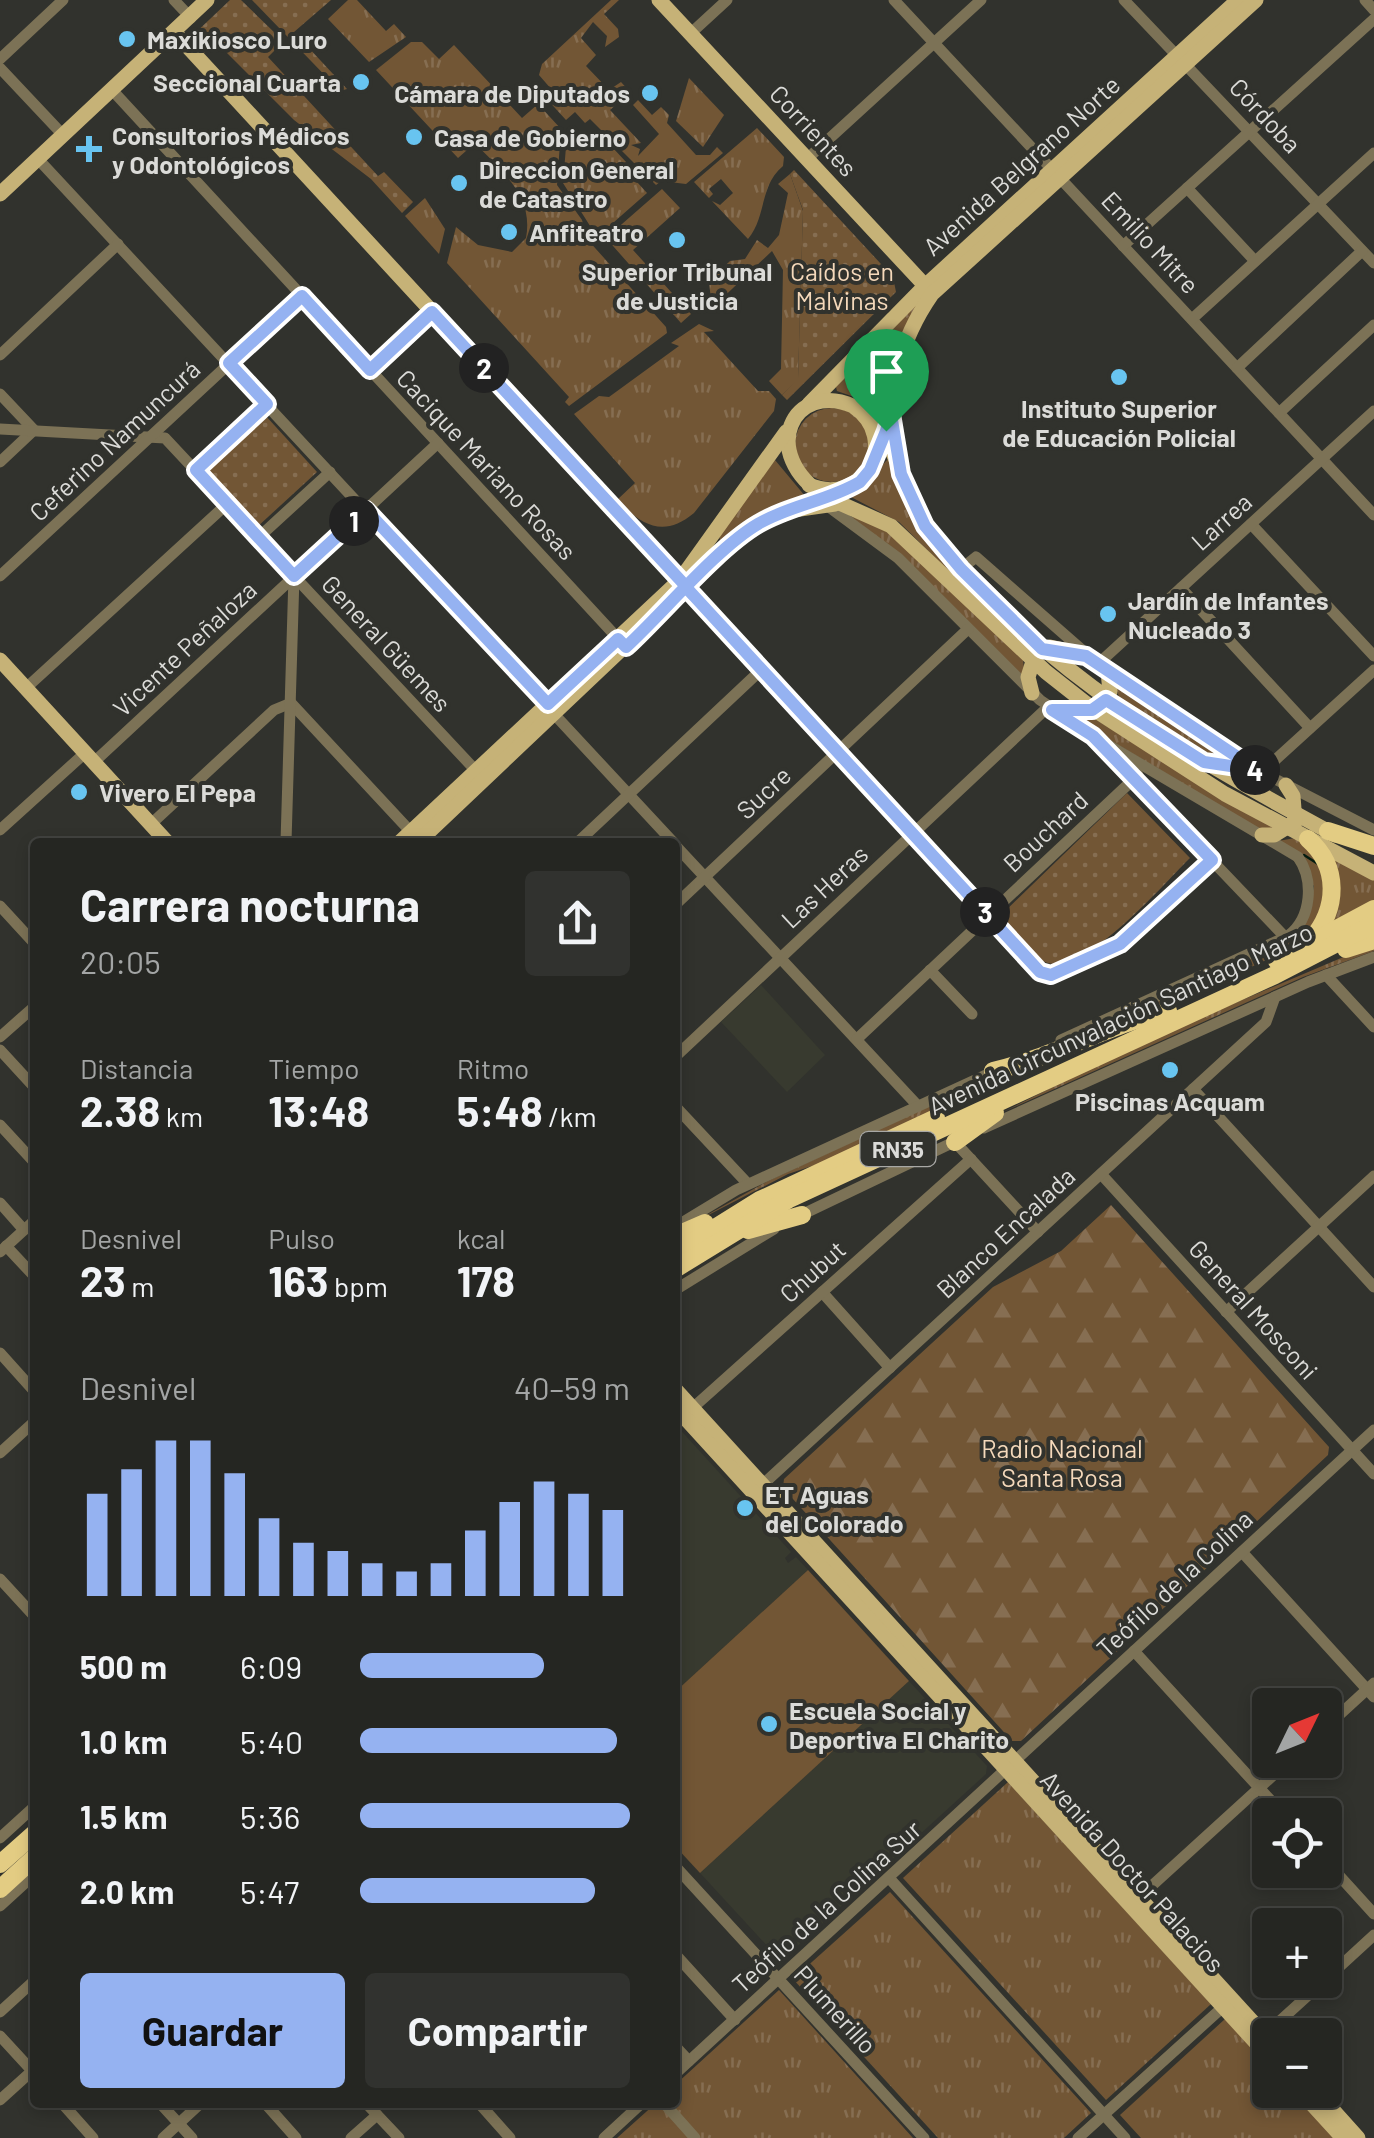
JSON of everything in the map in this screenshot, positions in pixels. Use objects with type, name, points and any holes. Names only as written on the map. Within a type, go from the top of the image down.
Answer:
[{"type":"highway","points":[[1328,831],[1374,846]]},
{"type":"highway","points":[[1305,947],[1323,924],[1332,893],[1326,862],[1308,839]]},
{"type":"highway","name":"Avenida Circunvalación Santiago Marzo","points":[[680,1250],[747,1207],[1305,947],[1374,908]]},
{"type":"highway","name":"Avenida Circunvalación Santiago Marzo","points":[[680,1269],[789,1199],[1275,976],[1374,924]]},
{"type":"highway","points":[[1275,976],[1374,940]]},
{"type":"highway","points":[[994,1071],[1041,1060],[1128,1021],[1168,1011]]},
{"type":"highway","points":[[955,1142],[1004,1108],[1130,1042]]},
{"type":"highway","points":[[680,1233],[790,1176],[842,1161]]},
{"type":"highway","points":[[680,1269],[742,1232],[802,1215]]},
{"type":"highway","points":[[0,1840],[30,1823]]},
{"type":"highway","points":[[0,1864],[30,1837]]},
{"type":"highway","points":[[0,1880],[30,1853]]},
{"type":"highway","points":[[0,1889],[30,1861]]},
{"type":"main road","points":[[0,194],[207,0]]},
{"type":"main road","points":[[191,18],[216,0]]},
{"type":"main road","name":"Corrientes","points":[[658,0],[929,290]]},
{"type":"main road","name":"Avenida Belgrano Norte","points":[[1182,60],[1238,0]]},
{"type":"main road","name":"Avenida Belgrano Norte","points":[[684,585],[797,417],[1056,174],[1182,60],[1256,0]]},
{"type":"main road","points":[[175,33],[684,585]]},
{"type":"main road","name":"Avenida Belgrano Norte","points":[[873,464],[891,414],[900,359],[929,290]]},
{"type":"main road","points":[[826,500],[793,469],[787,440],[797,417],[818,403],[847,403],[865,415],[884,436],[920,517],[1037,655],[1098,663],[1110,690],[1099,705]]},
{"type":"main road","name":"Avenida Belgrano Norte","points":[[891,414],[897,458]]},
{"type":"main road","points":[[418,838],[684,585],[750,529],[806,506],[845,497],[873,464],[876,441],[865,415]]},
{"type":"main road","points":[[809,485],[845,497],[898,532],[1099,705],[1225,794],[1328,831],[1374,856]]},
{"type":"main road","points":[[1032,693],[1028,677],[1037,655]]},
{"type":"main road","points":[[0,660],[163,838]]},
{"type":"main road","points":[[1050,708],[1099,705],[1204,762],[1292,821],[1308,839],[1374,873]]},
{"type":"main road","points":[[1204,762],[1260,771]]},
{"type":"main road","points":[[1286,785],[1292,794],[1292,821]]},
{"type":"main road","points":[[1262,836],[1292,821]]},
{"type":"main road","name":"Avenida Doctor Palacios","points":[[684,1410],[1252,2028]]},
{"type":"main road","name":"Avenida Doctor Palacios","points":[[1135,1902],[1223,2007],[1252,2031]]},
{"type":"main road","points":[[1315,2108],[1342,2138]]},
{"type":"main road","points":[[1330,2108],[1358,2138]]},
{"type":"street","points":[[0,58],[63,0]]},
{"type":"street","points":[[174,0],[191,18]]},
{"type":"street","points":[[690,34],[727,0]]},
{"type":"street","name":"Emilio Mitre","points":[[894,0],[1374,515]]},
{"type":"street","points":[[807,159],[981,0]]},
{"type":"street","name":"Córdoba","points":[[1124,0],[1374,263]]},
{"type":"street","points":[[1365,0],[1374,10]]},
{"type":"street","points":[[1123,246],[1374,19]]},
{"type":"street","points":[[0,68],[64,136]]},
{"type":"street","name":"Cacique Mariano Rosas","points":[[112,90],[622,643]]},
{"type":"street","points":[[1192,319],[1374,153]]},
{"type":"street","points":[[38,159],[668,838]]},
{"type":"street","points":[[1187,188],[1255,262]]},
{"type":"street","points":[[0,355],[118,244]]},
{"type":"street","points":[[1237,368],[1362,251]]},
{"type":"street","name":"Ceferino Namuncurá","points":[[0,576],[302,296]]},
{"type":"street","points":[[370,370],[432,312]]},
{"type":"street","points":[[1279,413],[1374,325]]},
{"type":"street","points":[[0,394],[34,430]]},
{"type":"street","points":[[196,470],[267,404]]},
{"type":"street","name":"Larrea","points":[[1098,663],[1374,411]]},
{"type":"street","points":[[0,429],[153,434]]},
{"type":"street","points":[[0,462],[34,430]]},
{"type":"street","name":"General Güemes","points":[[153,434],[165,438],[196,470],[480,776]]},
{"type":"street","name":"Vicente Peñaloza","points":[[0,830],[89,758],[438,443]]},
{"type":"street","points":[[258,538],[330,472]]},
{"type":"street","points":[[680,1224],[748,1184],[1285,937],[1302,922],[1308,896],[1300,859],[1050,708],[898,558],[826,500]]},
{"type":"street","points":[[26,688],[227,504]]},
{"type":"street","points":[[1251,524],[1374,656]]},
{"type":"street","points":[[961,569],[976,557],[1098,663],[1260,771],[1374,830]]},
{"type":"street","points":[[286,838],[294,576]]},
{"type":"street","points":[[684,585],[1046,976],[1120,944],[1212,860]]},
{"type":"street","points":[[1180,588],[1310,728]]},
{"type":"street","name":"Sucre","points":[[680,900],[968,629]]},
{"type":"street","points":[[582,838],[762,670]]},
{"type":"street","points":[[1260,771],[1374,670]]},
{"type":"street","points":[[150,824],[277,708],[290,703]]},
{"type":"street","points":[[290,703],[416,838]]},
{"type":"street","name":"Las Heras","points":[[680,1052],[1050,708]]},
{"type":"street","points":[[1093,736],[1285,937]]},
{"type":"street","name":"Bouchard","points":[[856,1040],[1146,767]]},
{"type":"street","points":[[680,850],[918,1106]]},
{"type":"street","points":[[0,906],[30,939]]},
{"type":"street","points":[[680,1287],[802,1215],[955,1142],[1275,997],[1374,957]]},
{"type":"street","points":[[930,970],[972,1014]]},
{"type":"street","points":[[1326,975],[1374,1027]]},
{"type":"street","name":"Blanco Encalada","points":[[758,1489],[1268,1020],[1275,997]]},
{"type":"street","points":[[0,1038],[30,1014]]},
{"type":"street","points":[[0,1050],[30,1083]]},
{"type":"street","points":[[1193,1089],[1374,1287]]},
{"type":"street","points":[[680,1111],[748,1184]]},
{"type":"street","points":[[0,1126],[30,1159]]},
{"type":"street","points":[[955,1142],[1038,1232]]},
{"type":"street","name":"Chubut","points":[[684,1410],[971,1159]]},
{"type":"street","name":"General Mosconi","points":[[1100,1174],[1374,1474]]},
{"type":"street","points":[[1226,1312],[1374,1176]]},
{"type":"street","points":[[0,1203],[24,1230]]},
{"type":"street","points":[[30,1225],[3,1249],[30,1273]]},
{"type":"street","points":[[822,1292],[890,1368]]},
{"type":"street","points":[[0,1353],[30,1386]]},
{"type":"street","points":[[0,1453],[30,1426]]},
{"type":"street","name":"Teófilo de la Colina","points":[[1011,1766],[1374,1430]]},
{"type":"street","points":[[1242,1552],[1372,1690],[1342,1714]]},
{"type":"street","points":[[0,1579],[30,1612]]},
{"type":"street","points":[[1134,1651],[1268,1798]]},
{"type":"street","name":"Teófilo de la Colina Sur","points":[[680,2070],[1011,1766]]},
{"type":"street","points":[[1135,1902],[1270,1778]]},
{"type":"street","points":[[0,1840],[30,1811]]},
{"type":"street","name":"Plumerillo","points":[[680,1871],[924,2138]]},
{"type":"street","points":[[0,1906],[30,1879]]},
{"type":"street","points":[[890,1879],[1125,2138]]},
{"type":"street","points":[[1342,1879],[1374,1914]]},
{"type":"street","points":[[1342,1964],[1374,1935]]},
{"type":"street","points":[[680,1960],[735,2020]]},
{"type":"street","points":[[0,2012],[30,1985]]},
{"type":"street","points":[[1286,2018],[1306,1998]]},
{"type":"street","points":[[1078,2138],[1223,2007]]},
{"type":"street","points":[[0,2036],[30,2069]]},
{"type":"street","points":[[680,2052],[689,2062]]},
{"type":"street","points":[[0,2100],[30,2075]]},
{"type":"street","points":[[65,2108],[92,2138]]},
{"type":"street","points":[[164,2108],[192,2138]]},
{"type":"street","points":[[164,2138],[196,2108]]},
{"type":"street","points":[[269,2108],[296,2138]]},
{"type":"street","points":[[370,2108],[398,2138]]},
{"type":"street","points":[[483,2108],[510,2138]]},
{"type":"street","points":[[604,2138],[637,2108]]},
{"type":"street","points":[[668,2108],[695,2138]]},
{"type":"street","points":[[351,2138],[376,2114]]},
{"type":"shaded area","points":[[761,985],[825,1055],[787,1092],[721,1022]]},
{"type":"shaded area","points":[[680,1429],[746,1502],[739,1509],[743,1514],[751,1508],[791,1552],[785,1558],[788,1563],[796,1557],[808,1570],[680,1687]]},
{"type":"shaded area","points":[[909,1681],[987,1766],[986,1774],[781,1961],[700,1873]]},
{"type":"green space","points":[[230,0],[241,0],[276,34],[277,48],[268,57],[378,176],[384,172],[413,202],[402,213],[371,179],[294,120],[217,43],[204,53],[190,38]]},
{"type":"green space","points":[[252,0],[331,0],[294,32],[347,89],[340,91]]},
{"type":"green space","points":[[348,0],[357,0],[386,31],[394,24],[406,37],[369,62],[328,19]]},
{"type":"green space","points":[[611,0],[619,0],[604,14],[618,29],[619,37],[605,47],[607,36],[593,22],[581,38],[596,55],[586,66],[609,90],[621,82],[630,92],[610,110],[641,143],[631,145],[640,149],[638,156],[659,134],[633,105],[638,100],[652,115],[661,107],[669,115],[667,123],[696,155],[710,155],[717,147],[723,153],[686,184],[661,181],[656,185],[590,119],[585,123],[575,112],[566,120],[545,97],[552,90],[539,75],[542,64]]},
{"type":"green space","points":[[411,42],[422,42],[439,59],[454,45],[522,118],[538,104],[561,129],[557,185],[582,220],[587,239],[666,327],[667,333],[569,406],[565,402],[569,397],[447,263],[456,227],[478,245],[512,252],[526,238],[525,209],[514,185],[475,143],[458,158],[376,70]]},
{"type":"green space","points":[[689,78],[724,115],[703,147],[676,121]]},
{"type":"green space","points":[[757,128],[784,157],[748,239],[712,201],[720,205],[733,193],[721,179],[709,189],[713,194],[709,198],[694,182]]},
{"type":"green space","points":[[598,132],[641,178],[637,182],[647,193],[597,237],[563,183],[567,135],[573,142],[581,135],[588,142]]},
{"type":"green space","name":"Caídos en Malvinas","points":[[794,170],[893,277],[896,292],[787,400],[782,395],[798,378],[803,210],[790,174]]},
{"type":"green space","points":[[790,174],[803,211],[798,379],[782,395],[769,381],[781,369],[783,270],[772,251],[712,308],[709,282],[730,261],[745,259],[757,240],[768,248],[779,235],[788,193],[778,184]]},
{"type":"green space","points":[[662,189],[680,208],[633,250],[691,314],[681,323],[606,238]]},
{"type":"green space","points":[[425,198],[445,229],[439,254],[405,216]]},
{"type":"green space","points":[[919,302],[891,362],[882,416],[860,399],[837,391],[836,387]]},
{"type":"green space","points":[[699,324],[714,331],[704,332],[758,391],[769,391],[776,399],[774,411],[694,513],[673,525],[654,526],[635,517],[617,500],[635,483],[574,414],[599,396],[609,397],[679,346],[671,343]]},
{"type":"green space","points":[[832,408],[858,419],[869,445],[858,471],[832,482],[806,471],[795,445],[806,419]]},
{"type":"green space","points":[[265,415],[317,472],[256,528],[204,472]]},
{"type":"green space","points":[[889,458],[919,531],[1029,650],[899,522],[851,497]]},
{"type":"green space","points":[[775,460],[805,496],[761,513],[720,541],[719,533]]},
{"type":"green space","points":[[845,515],[870,522],[894,536],[1023,659],[1025,679]]},
{"type":"green space","points":[[1114,680],[1236,762],[1218,762],[1120,701]]},
{"type":"green space","points":[[1070,716],[1090,716],[1275,828],[1257,828]]},
{"type":"green space","points":[[1127,793],[1190,858],[1100,944],[1059,964],[1043,961],[999,917]]},
{"type":"green space","points":[[1295,838],[1308,844],[1325,874],[1322,917],[1296,946],[1179,1001],[1127,1017],[1041,1054],[1299,937],[1310,912],[1314,886],[1278,841]]},
{"type":"green space","points":[[1328,856],[1374,879],[1374,902],[1331,925]]},
{"type":"green space","points":[[1374,944],[1374,951],[1303,977],[1003,1112],[1134,1046]]},
{"type":"green space","points":[[1027,1069],[842,1156],[788,1174],[689,1225],[768,1181],[987,1079]]},
{"type":"green space","name":"Radio Nacional Santa Rosa","points":[[1111,1205],[1329,1447],[1328,1455],[1021,1741],[1012,1741],[783,1488],[784,1479],[993,1287],[1061,1251]]},
{"type":"green space","name":"Escuela Social y Deportiva El Charito","points":[[808,1570],[909,1681],[700,1873],[680,1851],[680,1687]]},
{"type":"green space","points":[[1008,1782],[1211,2004],[1106,2100],[903,1878]]},
{"type":"green space","points":[[890,1892],[1091,2113],[1064,2138],[938,2138],[793,1979]]},
{"type":"green space","points":[[779,1990],[913,2138],[617,2138],[650,2108],[680,2108],[680,2080]]},
{"type":"green space","points":[[1225,2019],[1252,2048],[1252,2108],[1306,2108],[1334,2138],[1141,2138],[1120,2115]]},
{"type":"waterway","points":[[1304,855],[1318,864]]},
{"type":"place","name":"Maxikiosco Luro","points":[[127,39]]},
{"type":"place","name":"Seccional Cuarta","points":[[361,82]]},
{"type":"place","name":"Cámara de Diputados","points":[[650,93]]},
{"type":"place","name":"Casa de Gobierno","points":[[414,137]]},
{"type":"place","name":"Consultorios Médicos y Odontológicos","points":[[89,149]]},
{"type":"place","name":"Direccion General de Catastro","points":[[459,183]]},
{"type":"place","name":"Anfiteatro","points":[[509,232]]},
{"type":"place","name":"Superior Tribunal de Justicia","points":[[677,240]]},
{"type":"place","name":"Instituto Superior de Educación Policial","points":[[1119,377]]},
{"type":"place","name":"Jardín de Infantes Nucleado 3","points":[[1108,614]]},
{"type":"place","name":"Vivero El Pepa","points":[[79,792]]},
{"type":"place","name":"Piscinas Acquam","points":[[1170,1070]]},
{"type":"place","name":"ET Aguas del Colorado","points":[[745,1508]]},
{"type":"place","name":"Escuela Social y Deportiva El Charito","points":[[769,1724]]},
{"type":"route","points":[[886,431],[870,470],[860,482],[758,523],[729,546],[688,589],[626,647],[618,639],[548,704],[366,510],[294,576],[196,470],[267,404],[229,363],[302,296],[370,370],[432,312],[682,582],[684,585],[688,589],[694,596],[1040,972],[1051,975],[1120,944],[1212,860],[1093,736],[1052,710],[1092,710],[1106,700],[1204,762],[1257,770],[1086,656],[1042,649],[961,569],[925,526],[901,474],[891,414],[886,431]]}]
